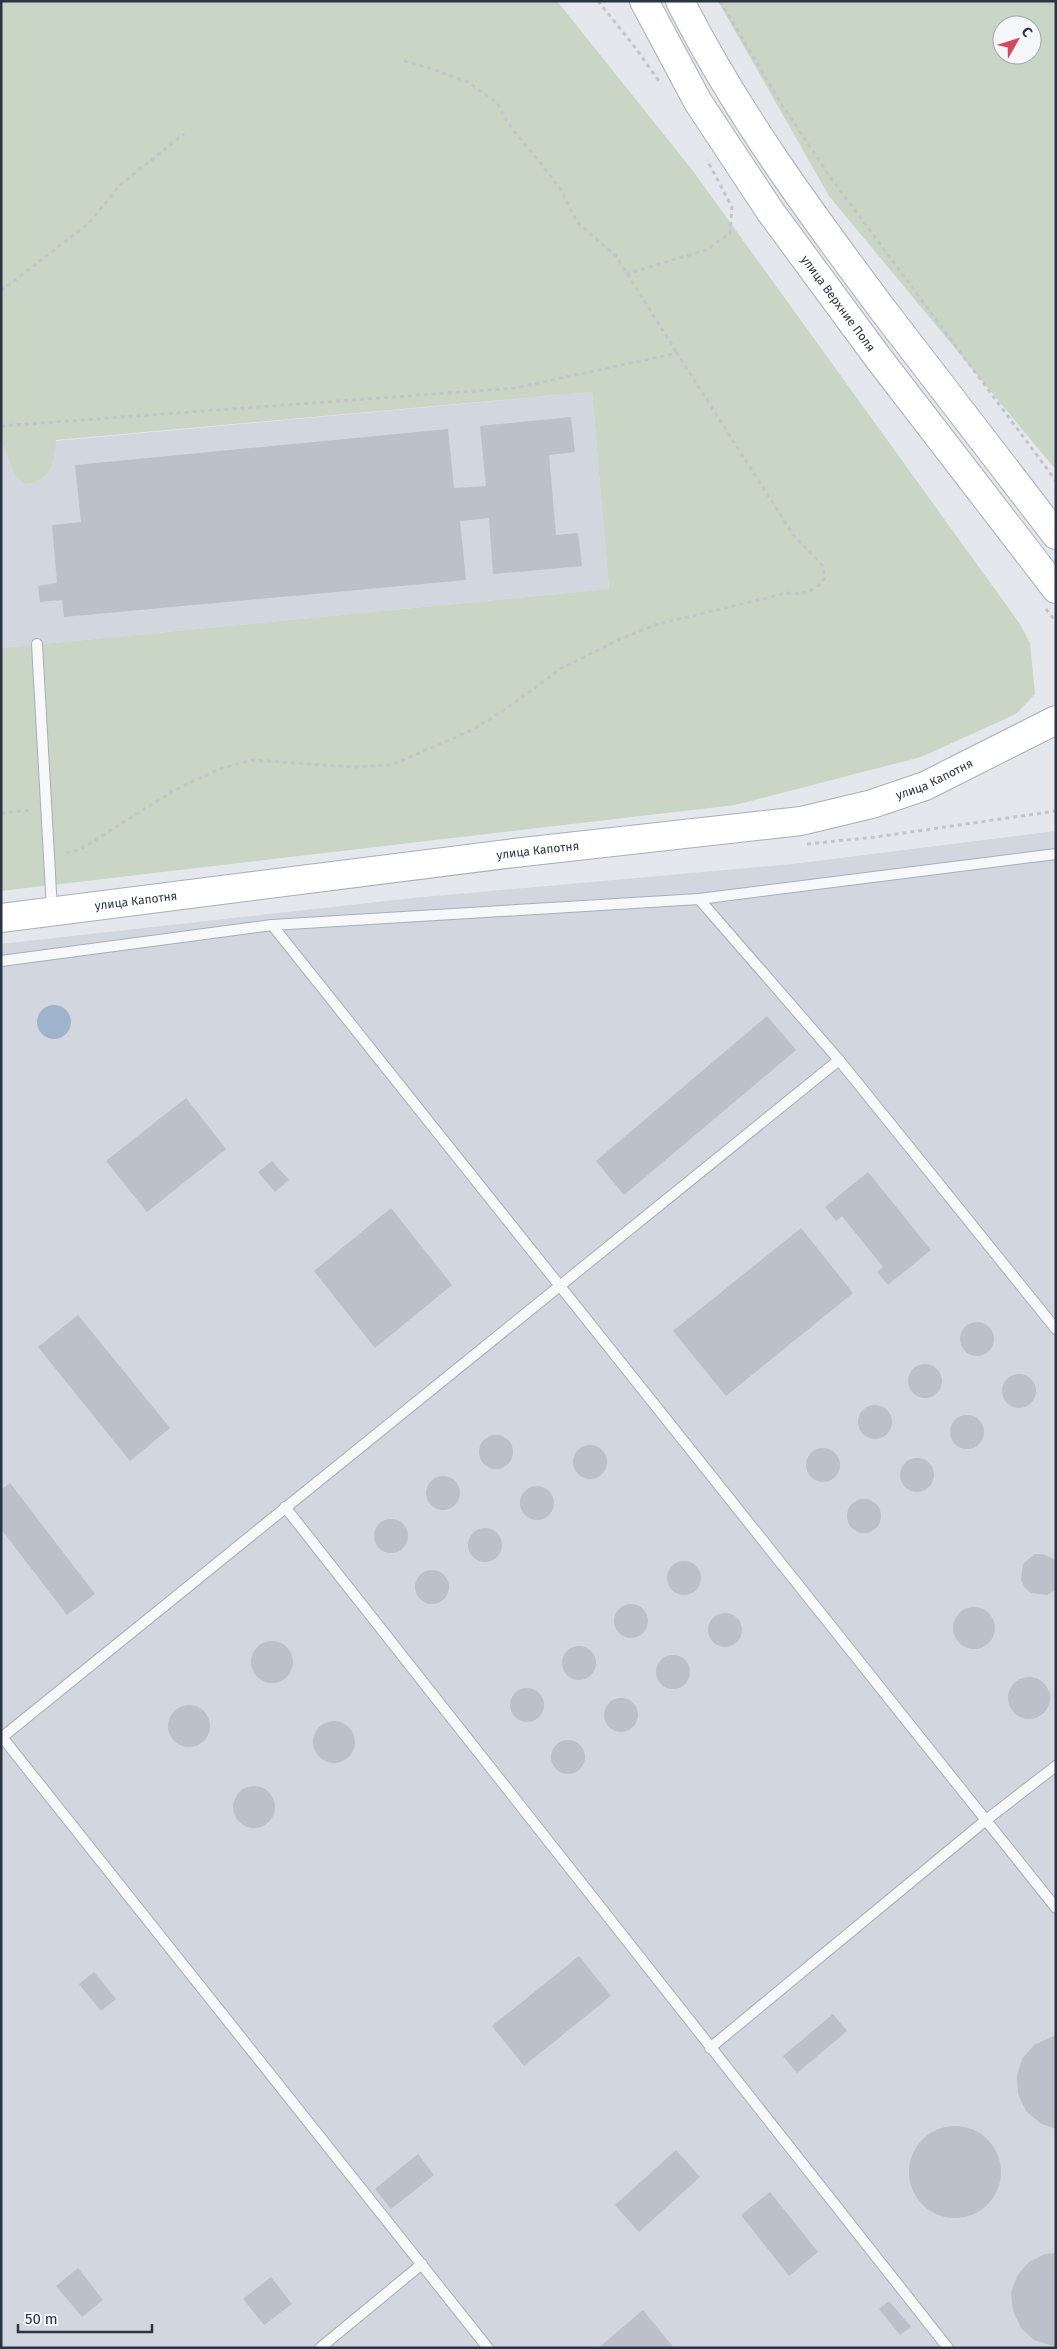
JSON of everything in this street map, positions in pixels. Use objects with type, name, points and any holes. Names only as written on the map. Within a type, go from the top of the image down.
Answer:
[{"type":"main road","name":"улица Верхние Поля","points":[[644,1],[698,102],[770,211],[879,359],[1056,589]]},
{"type":"main road","points":[[680,1],[748,120],[786,179],[856,274],[1056,535]]},
{"type":"main road","name":"улица Капотня","points":[[1,918],[494,856],[801,821],[872,804],[925,786],[1056,720]]},
{"type":"lane","points":[[37,644],[52,913]]},
{"type":"lane","points":[[1,961],[272,925],[698,899],[1056,854]]},
{"type":"lane","points":[[698,899],[839,1060],[1056,1329]]},
{"type":"lane","points":[[272,925],[1056,1908]]},
{"type":"lane","points":[[488,2348],[2,1738],[839,1060]]},
{"type":"lane","points":[[286,1507],[948,2348]]},
{"type":"lane","points":[[710,2048],[986,1820],[1056,1766]]},
{"type":"lane","points":[[320,2348],[422,2264]]},
{"type":"path","points":[[598,1],[667,92]]},
{"type":"path","points":[[720,1],[782,105],[830,178],[1056,481]]},
{"type":"path","points":[[49,858],[81,849],[173,792],[219,768],[252,760],[353,766],[392,765],[474,729],[562,668],[620,639],[655,625],[690,615],[786,593],[801,595],[817,588],[825,578],[822,565],[794,536],[616,256],[577,222],[560,188],[508,123],[497,103],[468,82],[404,61]]},
{"type":"path","points":[[1,291],[89,223],[120,185],[184,134]]},
{"type":"path","points":[[626,274],[706,250],[730,233],[732,207],[702,151]]},
{"type":"path","points":[[1,426],[515,388],[677,353]]},
{"type":"path","points":[[1,813],[46,808]]},
{"type":"shaded area","points":[[592,392],[609,589],[1,648],[1,446]]},
{"type":"shaded area","points":[[1056,831],[1056,2348],[1,2348],[1,944],[413,898],[793,864]]},
{"type":"green space","points":[[1,1],[557,1],[693,171],[1020,624],[1030,643],[1035,694],[1016,714],[921,757],[735,805],[1,891],[1,648],[609,589],[592,392],[56,440],[52,463],[46,475],[34,482],[25,484],[15,475],[4,446],[1,446]]},
{"type":"green space","points":[[718,1],[1056,1],[1056,470],[829,196]]},
{"type":"water","points":[[54,1005],[66,1010],[71,1022],[66,1034],[54,1039],[42,1034],[37,1022],[42,1010]]},
{"type":"building","points":[[571,417],[575,452],[549,455],[556,535],[578,533],[582,566],[493,574],[489,518],[460,521],[466,580],[64,617],[62,600],[40,602],[38,586],[57,583],[52,525],[81,522],[75,465],[448,429],[454,488],[486,486],[480,426]]},
{"type":"building","points":[[767,1016],[796,1050],[624,1195],[596,1161]]},
{"type":"building","points":[[186,1098],[226,1149],[147,1212],[106,1161]]},
{"type":"building","points":[[272,1161],[289,1180],[275,1192],[258,1172]]},
{"type":"building","points":[[868,1172],[931,1250],[888,1285],[877,1272],[883,1267],[842,1216],[836,1221],[825,1207]]},
{"type":"building","points":[[391,1208],[452,1285],[375,1348],[314,1271]]},
{"type":"building","points":[[801,1228],[853,1293],[726,1396],[673,1331]]},
{"type":"building","points":[[78,1315],[170,1428],[130,1461],[38,1347]]},
{"type":"building","points":[[977,1322],[989,1327],[994,1339],[989,1351],[977,1356],[965,1351],[960,1339],[965,1327]]},
{"type":"building","points":[[925,1364],[937,1369],[942,1381],[937,1393],[925,1398],[913,1393],[908,1381],[913,1369]]},
{"type":"building","points":[[1019,1374],[1031,1379],[1036,1391],[1031,1403],[1019,1408],[1007,1403],[1002,1391],[1007,1379]]},
{"type":"building","points":[[875,1405],[887,1410],[892,1422],[887,1434],[875,1439],[863,1434],[858,1422],[863,1410]]},
{"type":"building","points":[[967,1415],[979,1420],[984,1432],[979,1444],[967,1449],[955,1444],[950,1432],[955,1420]]},
{"type":"building","points":[[496,1435],[508,1440],[513,1452],[508,1464],[496,1469],[484,1464],[479,1452],[484,1440]]},
{"type":"building","points":[[590,1445],[602,1450],[607,1462],[602,1474],[590,1479],[578,1474],[573,1462],[578,1450]]},
{"type":"building","points":[[823,1448],[835,1453],[840,1465],[835,1477],[823,1482],[811,1477],[806,1465],[811,1453]]},
{"type":"building","points":[[917,1458],[929,1463],[934,1475],[929,1487],[917,1492],[905,1487],[900,1475],[905,1463]]},
{"type":"building","points":[[443,1476],[455,1481],[460,1493],[455,1505],[443,1510],[431,1505],[426,1493],[431,1481]]},
{"type":"building","points":[[10,1483],[95,1594],[67,1615],[1,1529],[1,1490]]},
{"type":"building","points":[[537,1486],[549,1491],[554,1503],[549,1515],[537,1520],[525,1515],[520,1503],[525,1491]]},
{"type":"building","points":[[864,1499],[876,1504],[881,1516],[876,1528],[864,1533],[852,1528],[847,1516],[852,1504]]},
{"type":"building","points":[[391,1519],[403,1524],[408,1536],[403,1548],[391,1553],[379,1548],[374,1536],[379,1524]]},
{"type":"building","points":[[485,1528],[497,1533],[502,1545],[497,1557],[485,1562],[473,1557],[468,1545],[473,1533]]},
{"type":"building","points":[[1035,1554],[1043,1554],[1056,1560],[1056,1590],[1047,1595],[1031,1593],[1025,1588],[1021,1580],[1023,1564]]},
{"type":"building","points":[[684,1561],[696,1566],[701,1578],[696,1590],[684,1595],[672,1590],[667,1578],[672,1566]]},
{"type":"building","points":[[432,1570],[444,1575],[449,1587],[444,1599],[432,1604],[420,1599],[415,1587],[420,1575]]},
{"type":"building","points":[[631,1604],[643,1609],[648,1621],[643,1633],[631,1638],[619,1633],[614,1621],[619,1609]]},
{"type":"building","points":[[974,1607],[989,1613],[995,1628],[989,1643],[974,1649],[959,1643],[953,1628],[959,1613]]},
{"type":"building","points":[[725,1613],[737,1618],[742,1630],[737,1642],[725,1647],[713,1642],[708,1630],[713,1618]]},
{"type":"building","points":[[272,1641],[287,1647],[293,1662],[287,1677],[272,1683],[257,1677],[251,1662],[257,1647]]},
{"type":"building","points":[[579,1646],[591,1651],[596,1663],[591,1675],[579,1680],[567,1675],[562,1663],[567,1651]]},
{"type":"building","points":[[673,1655],[685,1660],[690,1672],[685,1684],[673,1689],[661,1684],[656,1672],[661,1660]]},
{"type":"building","points":[[1029,1677],[1044,1683],[1050,1698],[1044,1713],[1029,1719],[1014,1713],[1008,1698],[1014,1683]]},
{"type":"building","points":[[527,1688],[539,1693],[544,1705],[539,1717],[527,1722],[515,1717],[510,1705],[515,1693]]},
{"type":"building","points":[[621,1698],[633,1703],[638,1715],[633,1727],[621,1732],[609,1727],[604,1715],[609,1703]]},
{"type":"building","points":[[189,1705],[204,1711],[210,1726],[204,1741],[189,1747],[174,1741],[168,1726],[174,1711]]},
{"type":"building","points":[[334,1721],[349,1727],[355,1742],[349,1757],[334,1763],[319,1757],[313,1742],[319,1727]]},
{"type":"building","points":[[568,1740],[580,1745],[585,1757],[580,1769],[568,1774],[556,1769],[551,1757],[556,1745]]},
{"type":"building","points":[[254,1786],[269,1792],[275,1807],[269,1822],[254,1828],[239,1822],[233,1807],[239,1792]]},
{"type":"building","points":[[579,1956],[611,1996],[524,2066],[492,2026]]},
{"type":"building","points":[[94,1972],[116,1999],[101,2011],[79,1984]]},
{"type":"building","points":[[833,2014],[847,2031],[797,2073],[783,2056]]},
{"type":"building","points":[[1056,2035],[1056,2129],[1040,2123],[1026,2111],[1018,2094],[1017,2076],[1022,2059],[1034,2045]]},
{"type":"building","points":[[955,2126],[973,2129],[988,2139],[998,2154],[1001,2172],[998,2190],[988,2205],[973,2215],[955,2218],[937,2215],[922,2205],[912,2190],[909,2172],[912,2154],[922,2139],[937,2129]]},
{"type":"building","points":[[676,2150],[700,2177],[639,2232],[615,2205]]},
{"type":"building","points":[[418,2154],[434,2175],[391,2209],[375,2189]]},
{"type":"building","points":[[770,2192],[818,2252],[789,2276],[741,2215]]},
{"type":"building","points":[[1056,2253],[1056,2347],[1034,2340],[1021,2328],[1013,2311],[1011,2293],[1017,2276],[1029,2262],[1045,2254]]},
{"type":"building","points":[[78,2268],[103,2300],[82,2317],[56,2286]]},
{"type":"building","points":[[271,2277],[292,2304],[264,2325],[243,2299]]},
{"type":"building","points":[[889,2301],[911,2327],[900,2335],[879,2309]]},
{"type":"building","points":[[643,2310],[674,2348],[598,2348]]}]
